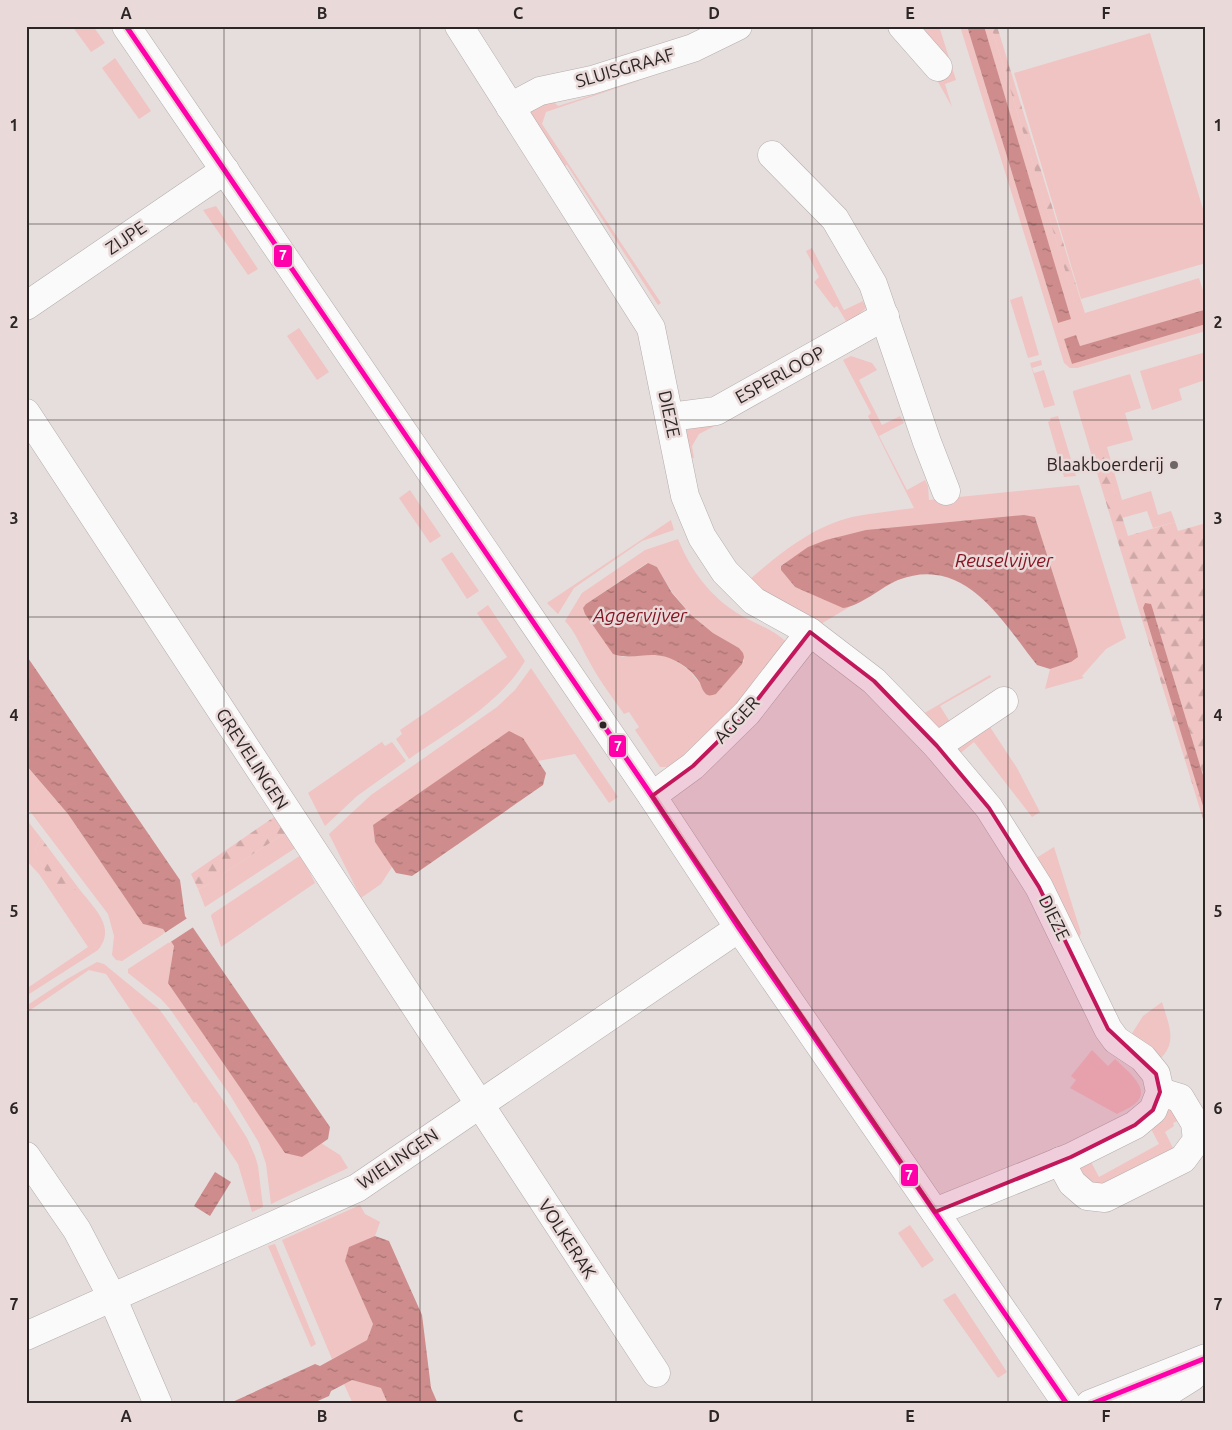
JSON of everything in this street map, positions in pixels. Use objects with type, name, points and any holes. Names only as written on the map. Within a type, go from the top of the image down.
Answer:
[{"type":"street","points":[[126,26],[652,796],[739,928],[1067,1404]]},
{"type":"street","name":"DIEZE","points":[[460,26],[651,328],[686,496],[702,537],[720,565],[754,601],[810,632],[874,681],[937,746],[989,808],[1039,887],[1108,1029],[1116,1040],[1143,1058],[1156,1074],[1160,1092]]},
{"type":"street","name":"SLUISGRAAF","points":[[510,107],[540,91],[592,80],[693,48],[738,26]]},
{"type":"street","points":[[902,26],[938,67]]},
{"type":"street","points":[[772,155],[835,219],[873,284],[927,442],[946,491]]},
{"type":"street","name":"ZIJPE","points":[[26,306],[225,170]]},
{"type":"street","name":"ESPERLOOP","points":[[670,417],[716,411],[884,316]]},
{"type":"street","name":"GREVELINGEN","points":[[26,413],[478,1104]]},
{"type":"street","name":"AGGER","points":[[652,796],[693,766],[747,713],[810,632]]},
{"type":"street","points":[[937,746],[1004,701]]},
{"type":"street","name":"WIELINGEN","points":[[26,1336],[357,1188],[739,928]]},
{"type":"street","points":[[935,1212],[1060,1161],[1135,1125],[1153,1110],[1160,1092],[1180,1098],[1195,1123],[1197,1140],[1183,1159],[1105,1198],[1087,1196],[1072,1183],[1060,1161]]},
{"type":"street","name":"VOLKERAK","points":[[478,1104],[656,1373]]},
{"type":"street","points":[[26,1156],[77,1230],[112,1297],[158,1404]]},
{"type":"street","points":[[1090,1404],[1206,1358]]},
{"type":"street","points":[[1149,1404],[1206,1368]]},
{"type":"highlighted area","points":[[810,632],[874,681],[937,746],[989,808],[1039,887],[1108,1029],[1156,1074],[1160,1092],[1153,1110],[1135,1125],[1071,1157],[935,1212],[652,796],[693,766],[747,713]]},
{"type":"green space","points":[[72,26],[93,26],[105,43],[91,52]]},
{"type":"green space","points":[[907,26],[939,26],[956,80],[945,84],[952,107]]},
{"type":"green space","points":[[960,26],[967,26],[1058,323],[1070,319],[984,26],[991,26],[1075,302],[1081,301],[1085,313],[1199,278],[1206,300],[1206,317],[1203,311],[1080,346],[1076,336],[1064,339],[1072,364],[1206,324],[1206,331],[1077,368],[1070,368],[1064,363]]},
{"type":"green space","points":[[991,26],[997,26],[1081,301],[1075,303]]},
{"type":"green space","points":[[1150,33],[1206,219],[1206,263],[1081,299],[1014,73]]},
{"type":"green space","points":[[115,58],[151,111],[139,119],[102,68]]},
{"type":"green space","points":[[650,77],[546,112],[542,124],[661,303],[658,305],[567,165],[564,166],[530,112],[532,108],[553,101],[558,106]]},
{"type":"green space","points":[[216,206],[258,269],[248,275],[203,210]]},
{"type":"green space","points":[[812,248],[844,310],[863,301],[866,308],[849,326],[837,306],[834,308],[814,282],[819,277],[806,251]]},
{"type":"green space","points":[[1022,296],[1039,355],[1028,358],[1010,300]]},
{"type":"green space","points":[[299,328],[329,372],[317,380],[287,336]]},
{"type":"green space","points":[[1206,352],[1206,382],[1205,380],[1179,389],[1182,400],[1152,410],[1140,371]]},
{"type":"green space","points":[[851,356],[872,363],[877,370],[859,380],[882,425],[900,416],[904,423],[879,436],[907,490],[925,480],[928,486],[929,500],[1079,485],[1126,638],[1106,649],[1082,676],[1084,678],[1045,689],[1050,669],[1071,662],[1077,649],[1035,517],[846,535],[808,547],[781,570],[795,587],[847,607],[851,606],[814,628],[744,584],[794,544],[822,528],[852,517],[914,508],[868,416],[871,413],[843,360]]},
{"type":"green space","points":[[1041,360],[1042,365],[1032,368],[1034,373],[1044,370],[1055,405],[1044,408],[1030,363]]},
{"type":"green space","points":[[1130,374],[1141,408],[1125,413],[1133,440],[1107,447],[1122,500],[1151,491],[1158,515],[1171,511],[1175,522],[1153,528],[1147,511],[1122,518],[1104,457],[1093,460],[1073,393],[1073,391]]},
{"type":"green space","points":[[739,408],[742,412],[699,434],[692,446],[694,458],[690,458],[685,434],[687,430]]},
{"type":"green space","points":[[1058,416],[1076,476],[1064,477],[1048,422],[1051,420],[1050,418]]},
{"type":"green space","points":[[1104,457],[1128,536],[1175,522],[1178,531],[1206,523],[1206,785],[1153,610],[1143,608],[1206,816],[1206,829],[1093,460]]},
{"type":"green space","points":[[410,490],[441,536],[430,543],[399,498]]},
{"type":"green space","points":[[671,520],[674,530],[642,541],[574,588],[558,614],[547,603]]},
{"type":"green space","points":[[678,539],[696,573],[721,601],[742,616],[774,633],[791,647],[673,772],[668,767],[660,767],[635,730],[639,727],[629,712],[624,714],[610,695],[565,621],[582,593],[645,550]],"holes":[[[647,563],[657,567],[672,592],[691,615],[713,633],[739,648],[744,661],[716,694],[708,695],[705,693],[689,670],[673,659],[656,654],[622,657],[586,604]]]},
{"type":"green space","points":[[452,552],[479,591],[467,599],[441,559]]},
{"type":"green space","points":[[488,605],[525,661],[502,691],[488,704],[409,759],[396,739],[402,734],[400,730],[507,657],[477,613]]},
{"type":"green space","points":[[531,668],[618,797],[609,803],[575,754],[538,761],[523,738],[373,825],[375,842],[392,867],[381,884],[361,898],[329,834],[371,795],[497,707],[515,690]]},
{"type":"green space","points":[[990,675],[991,677],[940,706],[950,725],[934,728],[921,715]]},
{"type":"green space","points":[[990,727],[1017,768],[1040,812],[1032,817],[974,742],[957,756],[953,749]]},
{"type":"green space","points":[[386,739],[382,742],[385,746],[392,742],[406,761],[357,796],[325,826],[308,793]]},
{"type":"green space","points":[[26,765],[68,814],[143,924],[163,929],[165,933],[122,961],[116,960],[112,955],[114,936],[108,914],[26,806]]},
{"type":"green space","points":[[280,813],[290,832],[279,837],[224,873],[222,881],[216,886],[209,884],[198,889],[191,874]]},
{"type":"green space","points":[[26,819],[41,838],[35,850],[42,865],[60,887],[80,890],[101,918],[105,934],[98,950],[26,996],[26,989],[88,947],[39,874],[26,860]]},
{"type":"green space","points":[[290,832],[297,847],[205,907],[198,889],[222,881],[224,873],[279,837]]},
{"type":"green space","points":[[41,838],[80,890],[60,887],[52,881],[35,850]]},
{"type":"green space","points":[[1054,847],[1081,933],[1079,938],[1077,938],[1033,860]]},
{"type":"green space","points":[[301,855],[315,883],[221,947],[212,914]]},
{"type":"green space","points":[[171,941],[174,946],[168,983],[307,1152],[321,1143],[340,1155],[348,1168],[271,1204],[266,1164],[259,1143],[230,1095],[170,1009],[161,999],[128,973],[128,969]]},
{"type":"green space","points":[[97,962],[104,964],[159,1009],[223,1100],[247,1138],[255,1156],[263,1207],[252,1212],[238,1164],[106,974],[89,970],[26,1013],[26,1006]]},
{"type":"green space","points":[[1162,1002],[1169,1027],[1170,1041],[1164,1055],[1157,1062],[1131,1035],[1143,1016]]},
{"type":"green space","points":[[1092,1050],[1108,1066],[1115,1059],[1134,1078],[1141,1090],[1141,1096],[1134,1105],[1117,1114],[1070,1088],[1076,1080],[1071,1076]]},
{"type":"green space","points":[[1169,1105],[1182,1119],[1173,1123],[1174,1126],[1165,1132],[1174,1150],[1104,1187],[1090,1186],[1077,1166],[1090,1160],[1099,1177],[1159,1144],[1150,1127]]},
{"type":"green space","points":[[360,1205],[365,1214],[380,1222],[375,1236],[369,1239],[345,1261],[373,1324],[367,1340],[332,1359],[282,1240]]},
{"type":"green space","points":[[910,1225],[934,1260],[922,1268],[898,1233]]},
{"type":"green space","points":[[275,1244],[316,1344],[311,1347],[268,1246]]},
{"type":"green space","points":[[955,1293],[1007,1372],[998,1378],[943,1300]]},
{"type":"green space","points":[[352,1380],[381,1388],[388,1404],[353,1404],[344,1384]]},
{"type":"water","points":[[967,26],[984,26],[1071,319],[1058,323]]},
{"type":"water","points":[[1204,310],[1206,324],[1072,364],[1064,339],[1076,335],[1080,346]]},
{"type":"water","name":"Reuselvijver","points":[[1024,515],[1035,517],[1077,649],[1078,657],[1071,662],[1050,669],[1037,665],[995,612],[979,596],[962,584],[943,576],[922,574],[898,580],[857,604],[843,608],[795,587],[781,570],[781,566],[808,547],[826,540],[866,530]]},
{"type":"water","name":"Aggervijver","points":[[648,563],[657,567],[672,593],[691,615],[713,633],[739,648],[743,653],[742,664],[716,694],[706,694],[691,672],[671,659],[654,655],[622,656],[613,654],[585,614],[583,608],[586,604]]},
{"type":"water","points":[[1145,603],[1151,604],[1206,785],[1206,816],[1143,608]]},
{"type":"water","points":[[26,655],[180,880],[185,916],[330,1127],[328,1139],[302,1157],[285,1153],[168,983],[174,946],[163,929],[143,924],[68,814],[26,765]]},
{"type":"water","points":[[509,731],[523,738],[546,773],[543,785],[412,876],[396,873],[375,842],[373,825]]},
{"type":"water","points":[[215,1172],[231,1182],[210,1216],[194,1206]]},
{"type":"water","points":[[375,1236],[389,1241],[422,1315],[431,1388],[438,1404],[388,1404],[381,1388],[352,1380],[331,1391],[329,1396],[311,1404],[228,1404],[315,1364],[320,1366],[367,1340],[373,1324],[345,1261],[349,1247]]},
{"type":"pier","points":[[189,917],[195,926],[169,943],[163,934]]},
{"type":"transit line","name":"7","points":[[126,26],[652,796],[739,928],[1067,1404]]},
{"type":"transit line","name":"7","points":[[1091,1404],[1206,1358]]},
{"type":"place","name":"Blaakboerderij","points":[[1174,465]]}]
